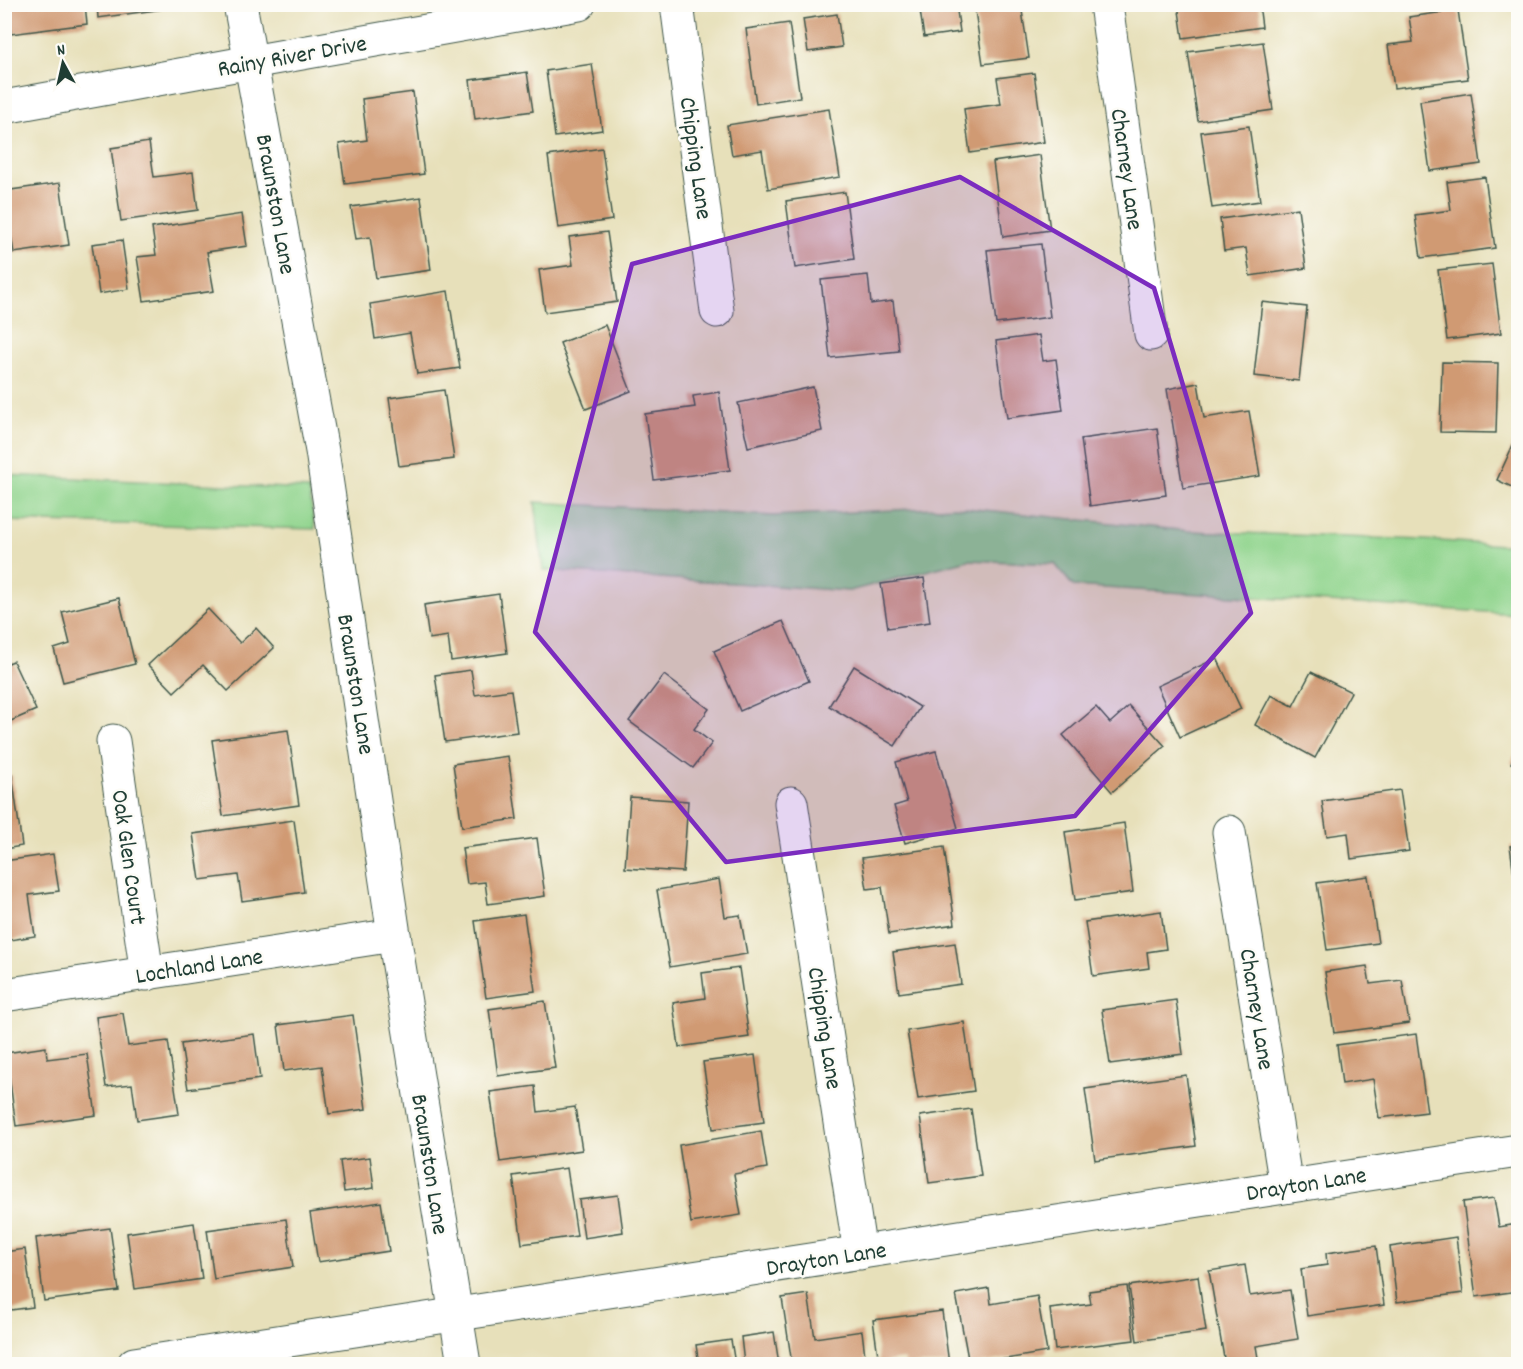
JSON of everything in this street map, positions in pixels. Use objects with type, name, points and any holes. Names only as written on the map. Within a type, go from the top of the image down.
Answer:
[{"type":"street","name":"Braunston Lane","points":[[240,4],[322,451],[394,935],[464,1365]]},
{"type":"street","name":"Rainy River Drive","points":[[4,107],[579,4]]},
{"type":"street","name":"Chipping Lane","points":[[677,4],[717,311]]},
{"type":"street","name":"Charney Lane","points":[[1106,4],[1151,334]]},
{"type":"street","name":"Oak Glen Court","points":[[113,741],[147,974]]},
{"type":"street","name":"Chipping Lane","points":[[791,803],[860,1253]]},
{"type":"street","name":"Charney Lane","points":[[1229,832],[1286,1186]]},
{"type":"street","name":"Lochland Lane","points":[[4,995],[394,935]]},
{"type":"street","name":"Drayton Lane","points":[[134,1365],[1518,1151]]},
{"type":"highlighted area","points":[[960,177],[1154,288],[1251,613],[1075,816],[726,862],[535,632],[632,264]]},
{"type":"green space","points":[[5,475],[309,489],[315,529],[5,521]]},
{"type":"green space","points":[[535,502],[773,516],[955,507],[1189,531],[1518,546],[1518,614],[1073,586],[1055,564],[968,560],[849,591],[543,570]]},
{"type":"building","points":[[7,4],[85,4],[87,24],[11,34]]},
{"type":"building","points":[[97,4],[169,4],[170,8],[98,18]]},
{"type":"building","points":[[919,4],[956,4],[960,32],[924,37]]},
{"type":"building","points":[[974,4],[1021,4],[1029,58],[983,64]]},
{"type":"building","points":[[1178,4],[1259,4],[1262,27],[1183,38]]},
{"type":"building","points":[[1458,10],[1468,79],[1394,88],[1388,45],[1413,42],[1409,17]]},
{"type":"building","points":[[837,14],[842,47],[808,52],[803,19]]},
{"type":"building","points":[[789,23],[800,97],[756,104],[746,29]]},
{"type":"building","points":[[1263,42],[1273,110],[1198,121],[1188,52]]},
{"type":"building","points":[[592,64],[602,130],[555,137],[546,71]]},
{"type":"building","points":[[527,72],[533,111],[475,119],[470,80]]},
{"type":"building","points":[[1034,73],[1044,142],[970,153],[964,109],[1001,104],[997,78]]},
{"type":"building","points":[[413,92],[424,174],[345,184],[339,144],[367,140],[362,99]]},
{"type":"building","points":[[1471,93],[1481,164],[1430,171],[1420,101]]},
{"type":"building","points":[[829,109],[840,177],[768,189],[762,150],[732,155],[727,125]]},
{"type":"building","points":[[1249,126],[1260,201],[1212,208],[1201,132]]},
{"type":"building","points":[[149,142],[154,177],[193,172],[198,210],[121,221],[111,148]]},
{"type":"building","points":[[602,148],[612,220],[558,228],[548,156]]},
{"type":"building","points":[[1040,155],[1050,230],[1003,237],[993,162]]},
{"type":"building","points":[[1485,177],[1495,248],[1421,258],[1415,215],[1451,210],[1447,182]]},
{"type":"building","points":[[60,183],[69,245],[14,253],[10,229],[4,230],[4,191]]},
{"type":"building","points":[[845,192],[854,259],[795,268],[786,201]]},
{"type":"building","points":[[421,197],[431,270],[376,278],[370,237],[356,239],[351,207]]},
{"type":"building","points":[[1298,208],[1306,268],[1250,276],[1246,248],[1224,251],[1220,219]]},
{"type":"building","points":[[242,214],[247,246],[207,252],[214,291],[144,301],[137,257],[156,255],[152,228]]},
{"type":"building","points":[[607,232],[617,302],[545,312],[539,270],[573,265],[569,237]]},
{"type":"building","points":[[122,240],[129,289],[99,294],[92,244]]},
{"type":"building","points":[[1041,244],[1050,317],[996,324],[987,250]]},
{"type":"building","points":[[1492,264],[1501,333],[1447,340],[1438,270]]},
{"type":"building","points":[[868,275],[871,304],[893,301],[899,351],[830,358],[821,280]]},
{"type":"building","points":[[448,291],[460,368],[417,374],[410,333],[375,339],[370,304]]},
{"type":"building","points":[[1262,302],[1307,307],[1299,381],[1254,376]]},
{"type":"building","points":[[605,325],[631,391],[586,409],[560,343]]},
{"type":"building","points":[[1039,335],[1043,361],[1056,359],[1063,410],[1007,418],[996,341]]},
{"type":"building","points":[[1442,362],[1498,363],[1496,433],[1440,432]]},
{"type":"building","points":[[1198,383],[1204,418],[1249,411],[1260,476],[1183,488],[1167,389]]},
{"type":"building","points":[[813,387],[822,431],[748,447],[738,403]]},
{"type":"building","points":[[444,390],[454,459],[399,466],[389,398]]},
{"type":"building","points":[[719,392],[730,470],[654,480],[645,414],[695,407],[693,396]]},
{"type":"building","points":[[1157,428],[1166,495],[1090,506],[1081,439]]},
{"type":"building","points":[[1518,434],[1518,490],[1497,480]]},
{"type":"building","points":[[924,578],[930,622],[888,628],[881,584]]},
{"type":"building","points":[[499,594],[507,653],[451,661],[448,636],[429,639],[424,605]]},
{"type":"building","points":[[119,598],[135,664],[63,682],[54,649],[70,644],[62,612]]},
{"type":"building","points":[[208,609],[240,643],[256,628],[274,648],[228,691],[203,665],[174,692],[148,665]]},
{"type":"building","points":[[783,621],[809,681],[740,711],[714,651]]},
{"type":"building","points":[[1217,658],[1241,709],[1180,737],[1157,686]]},
{"type":"building","points":[[13,661],[36,710],[4,724],[4,665]]},
{"type":"building","points":[[854,666],[920,707],[895,746],[829,706]]},
{"type":"building","points":[[471,670],[475,695],[511,690],[517,732],[445,742],[435,675]]},
{"type":"building","points":[[1311,672],[1351,692],[1315,758],[1255,725],[1271,695],[1293,706]]},
{"type":"building","points":[[664,675],[709,709],[694,729],[712,743],[693,768],[629,721]]},
{"type":"building","points":[[1129,706],[1165,746],[1112,792],[1063,735],[1096,707],[1110,723]]},
{"type":"building","points":[[288,730],[299,805],[223,816],[212,740]]},
{"type":"building","points":[[1518,748],[1518,766],[1511,763]]},
{"type":"building","points":[[936,751],[958,828],[905,843],[894,806],[907,802],[896,762]]},
{"type":"building","points":[[508,756],[517,819],[462,827],[453,764]]},
{"type":"building","points":[[12,775],[22,846],[4,849],[4,776]]},
{"type":"building","points":[[1400,790],[1409,851],[1351,859],[1348,833],[1327,836],[1322,801]]},
{"type":"building","points":[[630,797],[688,801],[683,872],[625,868]]},
{"type":"building","points":[[294,820],[304,892],[242,901],[238,875],[200,880],[193,834]]},
{"type":"building","points":[[1124,823],[1133,892],[1075,900],[1065,832]]},
{"type":"building","points":[[537,838],[545,896],[488,904],[485,882],[467,884],[462,848]]},
{"type":"building","points":[[1518,845],[1518,896],[1517,897],[1510,846]]},
{"type":"building","points":[[944,847],[955,924],[889,934],[882,887],[867,889],[862,858]]},
{"type":"building","points":[[53,854],[59,891],[29,895],[35,936],[4,941],[4,861]]},
{"type":"building","points":[[1368,876],[1378,943],[1327,950],[1317,883]]},
{"type":"building","points":[[719,879],[725,917],[740,915],[747,954],[670,967],[657,890]]},
{"type":"building","points":[[1161,911],[1166,949],[1147,952],[1149,968],[1093,976],[1085,922]]},
{"type":"building","points":[[524,914],[535,991],[486,998],[475,921]]},
{"type":"building","points":[[955,943],[961,984],[899,993],[893,952]]},
{"type":"building","points":[[1367,966],[1370,984],[1402,980],[1409,1023],[1334,1033],[1325,972]]},
{"type":"building","points":[[739,968],[749,1037],[679,1047],[673,1003],[705,998],[702,973]]},
{"type":"building","points":[[1176,1000],[1183,1054],[1110,1064],[1102,1010]]},
{"type":"building","points":[[545,1001],[555,1068],[498,1076],[489,1009]]},
{"type":"building","points":[[123,1013],[128,1046],[168,1041],[179,1114],[137,1120],[132,1084],[106,1087],[96,1017]]},
{"type":"building","points":[[353,1015],[366,1109],[329,1114],[322,1066],[284,1071],[278,1025]]},
{"type":"building","points":[[964,1022],[974,1091],[918,1099],[907,1031]]},
{"type":"building","points":[[254,1034],[260,1079],[188,1089],[181,1044]]},
{"type":"building","points":[[1416,1034],[1427,1112],[1379,1118],[1373,1079],[1342,1084],[1337,1045]]},
{"type":"building","points":[[46,1047],[47,1059],[87,1054],[96,1115],[16,1126],[6,1053]]},
{"type":"building","points":[[1514,1052],[1518,1052],[1518,1072],[1517,1072]]},
{"type":"building","points":[[755,1055],[764,1122],[713,1129],[703,1062]]},
{"type":"building","points":[[1186,1075],[1196,1146],[1095,1160],[1085,1089]]},
{"type":"building","points":[[535,1086],[538,1112],[575,1107],[582,1150],[500,1162],[490,1092]]},
{"type":"building","points":[[971,1109],[981,1176],[929,1183],[920,1116]]},
{"type":"building","points":[[761,1131],[767,1168],[734,1174],[741,1215],[691,1223],[679,1145]]},
{"type":"building","points":[[370,1157],[374,1188],[344,1192],[340,1161]]},
{"type":"building","points":[[567,1168],[577,1236],[522,1244],[513,1176]]},
{"type":"building","points":[[618,1195],[623,1232],[584,1238],[579,1200]]},
{"type":"building","points":[[1494,1198],[1499,1227],[1518,1224],[1518,1291],[1476,1297],[1463,1202]]},
{"type":"building","points":[[381,1202],[389,1251],[318,1262],[310,1213]]},
{"type":"building","points":[[286,1219],[293,1267],[214,1279],[207,1230]]},
{"type":"building","points":[[194,1223],[202,1279],[135,1289],[127,1233]]},
{"type":"building","points":[[110,1228],[119,1291],[44,1301],[36,1238]]},
{"type":"building","points":[[1456,1237],[1463,1293],[1397,1302],[1390,1247]]},
{"type":"building","points":[[1376,1246],[1384,1305],[1307,1316],[1301,1269],[1327,1265],[1326,1253]]},
{"type":"building","points":[[25,1249],[33,1307],[4,1311],[4,1252]]},
{"type":"building","points":[[1245,1265],[1250,1296],[1290,1290],[1298,1339],[1256,1346],[1259,1364],[1225,1364],[1209,1271]]},
{"type":"building","points":[[1198,1276],[1206,1331],[1137,1341],[1129,1286]]},
{"type":"building","points":[[1127,1286],[1134,1340],[1055,1350],[1050,1309],[1091,1304],[1089,1291]]},
{"type":"building","points":[[989,1288],[991,1304],[1037,1296],[1047,1352],[969,1364],[956,1294]]},
{"type":"building","points":[[808,1294],[815,1338],[862,1331],[866,1364],[792,1364],[782,1298]]},
{"type":"building","points":[[942,1311],[949,1364],[905,1364],[904,1359],[879,1363],[873,1320]]},
{"type":"building","points":[[774,1332],[779,1364],[744,1364],[741,1337]]},
{"type":"building","points":[[731,1340],[735,1364],[699,1364],[696,1345]]}]
